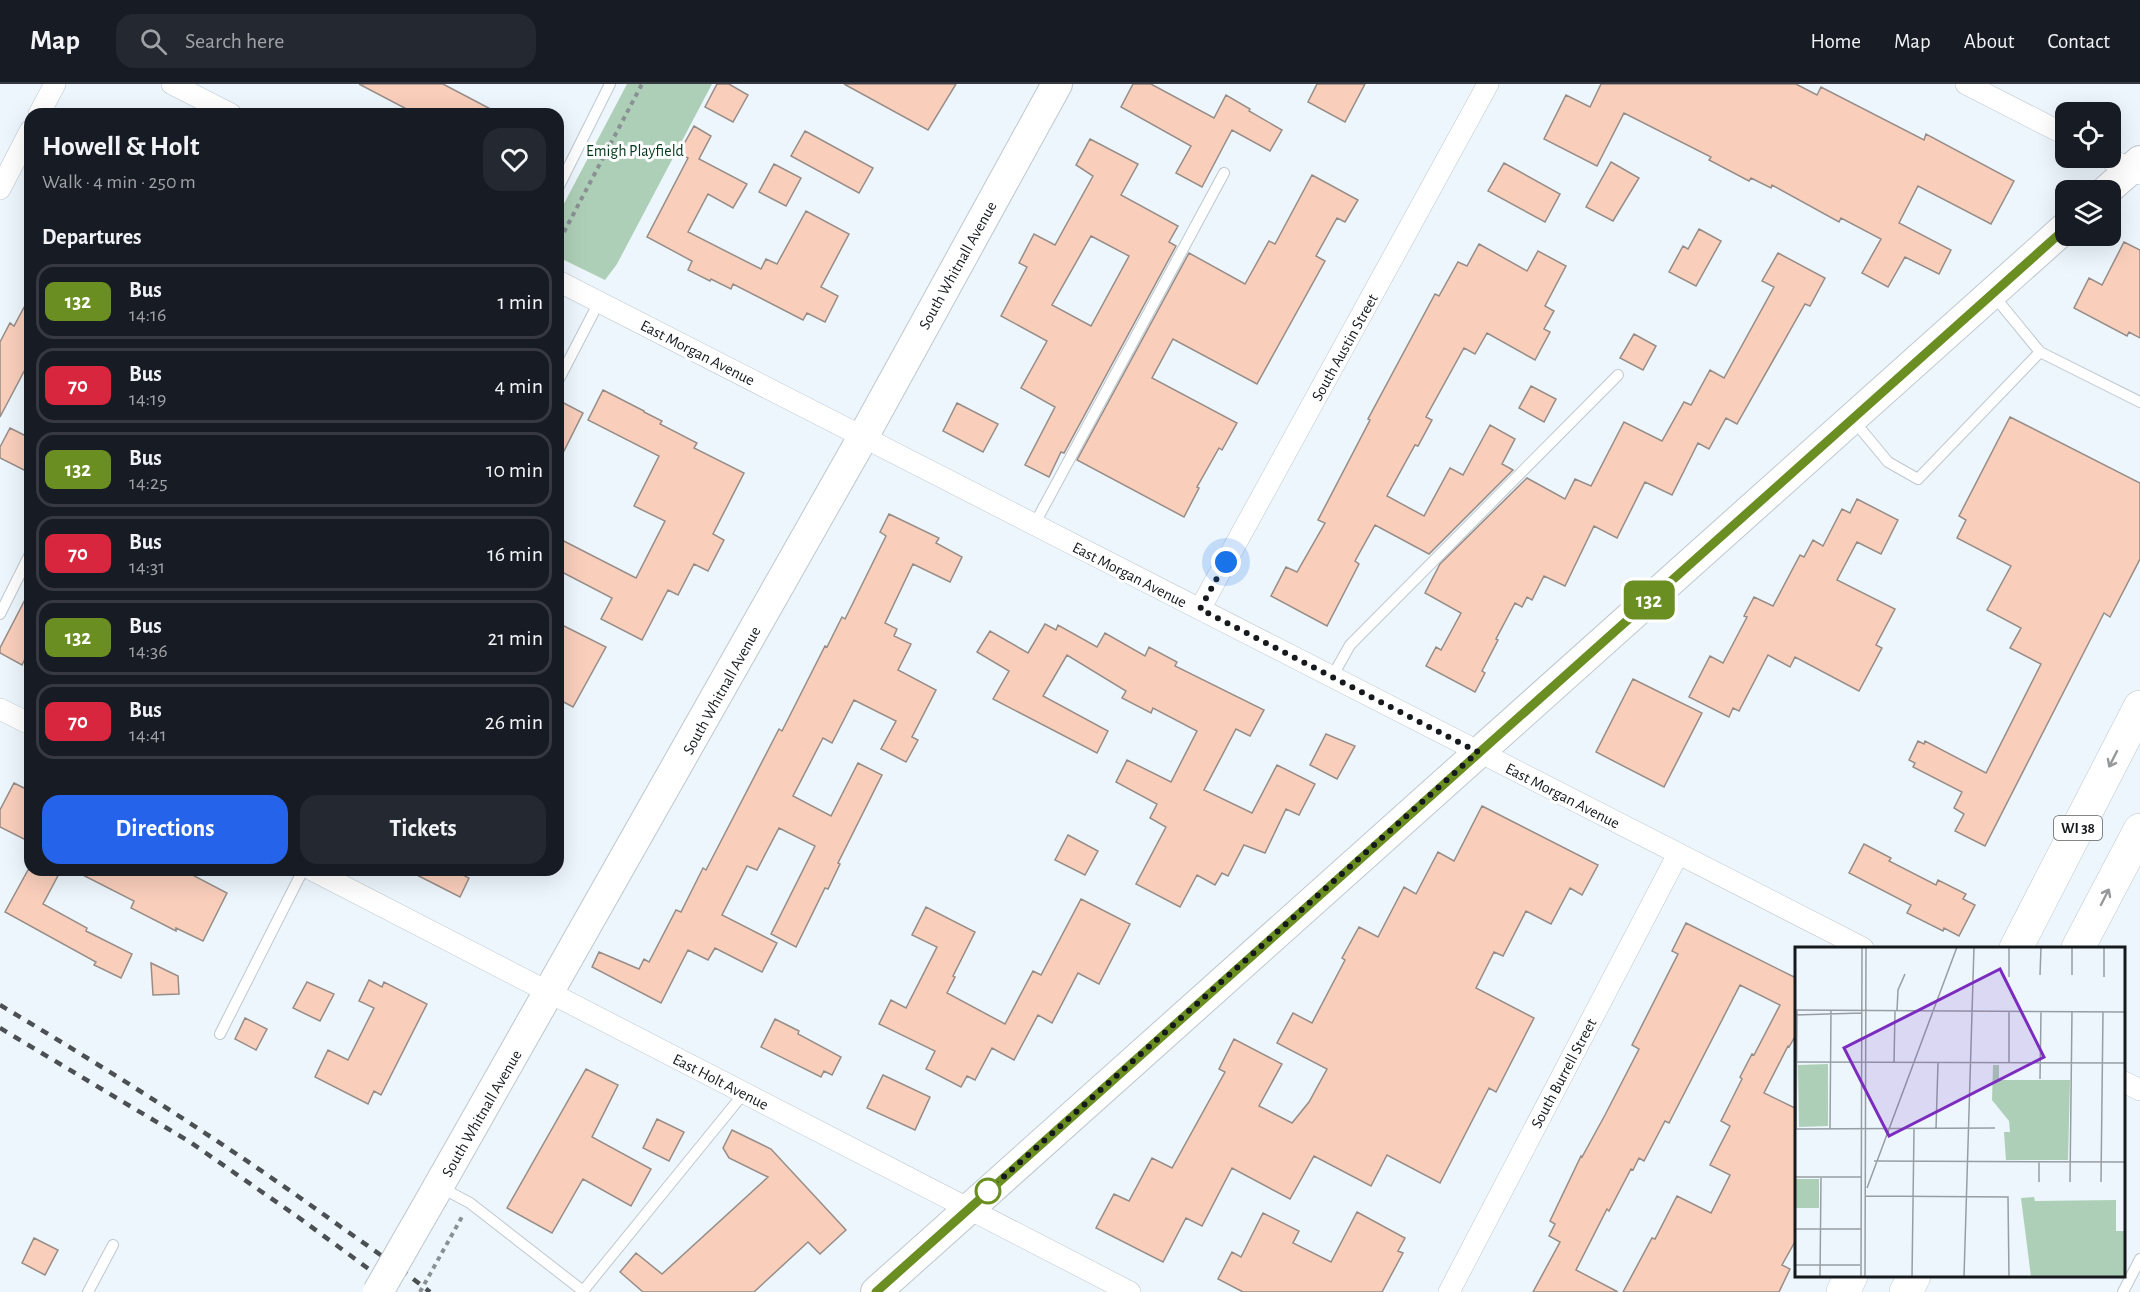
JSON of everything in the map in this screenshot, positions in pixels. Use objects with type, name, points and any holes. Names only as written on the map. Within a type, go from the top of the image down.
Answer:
[{"type":"main road","name":"WI 38","points":[[2017,947],[2140,707]]},
{"type":"main road","points":[[2079,947],[2140,830]]},
{"type":"main road","points":[[1843,1292],[1850,1277]]},
{"type":"main road","points":[[1906,1292],[1913,1277]]},
{"type":"street","points":[[42,108],[55,84]]},
{"type":"street","points":[[172,84],[219,108]]},
{"type":"street","name":"South Whitnall Avenue","points":[[378,1292],[550,993],[863,437],[1057,84]]},
{"type":"street","name":"South Austin Street","points":[[1200,609],[1488,84]]},
{"type":"street","points":[[1966,84],[2055,129]]},
{"type":"street","points":[[0,189],[24,143]]},
{"type":"street","points":[[2116,180],[2129,166]]},
{"type":"street","points":[[876,1292],[2055,238]]},
{"type":"street","name":"East Morgan Avenue","points":[[564,284],[1861,947]]},
{"type":"street","points":[[0,709],[24,721]]},
{"type":"street","name":"South Burrell Street","points":[[1449,1292],[1678,854]]},
{"type":"street","name":"East Holt Avenue","points":[[324,876],[1130,1292]]},
{"type":"street","points":[[2125,1082],[2140,1090]]},
{"type":"lane","points":[[564,176],[610,84]]},
{"type":"lane","points":[[1034,525],[1224,173]]},
{"type":"lane","points":[[1992,293],[2040,352],[2140,402]]},
{"type":"lane","points":[[564,369],[599,302]]},
{"type":"lane","points":[[1852,418],[1888,462],[1918,478],[2040,352]]},
{"type":"lane","points":[[1332,677],[1350,645],[1618,375]]},
{"type":"lane","points":[[0,614],[24,566]]},
{"type":"lane","points":[[220,1034],[300,876]]},
{"type":"lane","points":[[436,1191],[470,1203],[583,1291],[744,1093]]},
{"type":"lane","points":[[88,1292],[112,1245]]},
{"type":"lane","points":[[2123,1292],[2140,1259]]},
{"type":"path","points":[[564,232],[642,84]]},
{"type":"path","points":[[420,1292],[464,1215]]},
{"type":"green space","name":"Emigh Playfield","points":[[627,84],[712,84],[617,264],[605,280],[564,260],[564,204]]},
{"type":"building","points":[[359,84],[443,84],[489,108],[405,108]]},
{"type":"building","points":[[717,84],[729,84],[748,95],[733,122],[705,107]]},
{"type":"building","points":[[844,84],[956,84],[928,130]]},
{"type":"building","points":[[1133,84],[1151,84],[1214,118],[1226,95],[1282,130],[1270,151],[1232,130],[1202,187],[1176,173],[1191,146],[1121,107]]},
{"type":"building","points":[[1317,84],[1365,84],[1345,122],[1308,102]]},
{"type":"building","points":[[1601,84],[1796,84],[1817,95],[1821,87],[1924,140],[1926,134],[2014,181],[1991,224],[1918,186],[1899,223],[1951,250],[1939,274],[1905,257],[1888,287],[1862,273],[1881,239],[1841,218],[1839,222],[1772,185],[1771,188],[1751,178],[1749,181],[1709,160],[1711,157],[1624,113],[1597,166],[1544,139],[1566,95],[1590,107]]},
{"type":"building","points":[[694,126],[711,136],[699,159],[747,184],[733,208],[708,194],[688,232],[761,269],[766,259],[777,264],[806,211],[849,234],[821,287],[838,296],[825,322],[807,313],[803,320],[733,284],[731,289],[711,279],[710,281],[688,270],[692,261],[647,237],[688,158],[679,153]]},
{"type":"building","points":[[805,131],[873,168],[859,193],[791,156]]},
{"type":"building","points":[[1090,139],[1138,164],[1121,195],[1178,226],[1169,242],[1176,246],[1049,477],[1025,465],[1055,407],[1021,388],[1047,341],[1001,316],[1027,267],[1019,263],[1034,234],[1055,245],[1093,176],[1076,165]],"holes":[[[1091,236],[1129,256],[1091,326],[1052,305]]]},
{"type":"building","points":[[1611,162],[1639,178],[1613,221],[1586,207]]},
{"type":"building","points":[[1504,163],[1560,194],[1545,222],[1488,191]]},
{"type":"building","points":[[774,164],[801,178],[786,206],[759,192]]},
{"type":"building","points":[[1312,175],[1358,200],[1345,222],[1337,218],[1316,256],[1325,261],[1257,384],[1173,339],[1152,378],[1237,423],[1222,450],[1219,448],[1197,487],[1199,488],[1184,517],[1077,460],[1189,253],[1245,284],[1269,241],[1275,244]]},
{"type":"building","points":[[1699,229],[1721,241],[1696,286],[1669,272],[1683,246],[1688,249]]},
{"type":"building","points":[[2124,242],[2140,250],[2140,338],[2129,332],[2127,336],[2074,308],[2089,278],[2102,285]]},
{"type":"building","points":[[1479,244],[1527,271],[1538,251],[1566,266],[1545,306],[1554,311],[1544,329],[1550,332],[1535,360],[1487,333],[1475,354],[1464,348],[1426,417],[1432,420],[1418,446],[1415,445],[1387,496],[1424,516],[1450,468],[1463,475],[1490,425],[1515,439],[1502,464],[1513,470],[1429,554],[1375,525],[1355,561],[1359,564],[1327,626],[1271,596],[1286,567],[1297,572],[1325,523],[1318,520],[1370,420],[1368,419],[1435,294],[1439,296],[1458,262],[1467,266]]},
{"type":"building","points":[[1778,253],[1825,278],[1810,306],[1805,304],[1737,424],[1726,418],[1709,449],[1698,443],[1672,495],[1645,482],[1617,538],[1594,526],[1565,586],[1544,576],[1532,600],[1527,597],[1522,607],[1515,603],[1496,639],[1498,640],[1482,671],[1485,673],[1475,692],[1426,666],[1436,647],[1441,650],[1461,613],[1425,593],[1440,564],[1527,478],[1565,499],[1575,479],[1591,486],[1624,422],[1662,441],[1684,402],[1691,405],[1710,370],[1724,378],[1774,287],[1762,281]]},
{"type":"building","points":[[24,307],[24,371],[0,417],[0,342],[10,323],[14,326]]},
{"type":"building","points":[[1634,334],[1656,346],[1643,370],[1620,358]]},
{"type":"building","points":[[1531,386],[1556,399],[1544,422],[1519,408]]},
{"type":"building","points":[[603,390],[662,421],[660,424],[697,443],[694,448],[744,473],[713,534],[724,540],[708,571],[694,564],[678,595],[668,590],[642,640],[601,619],[612,598],[564,573],[564,541],[636,578],[665,521],[634,506],[659,456],[588,420]]},
{"type":"building","points":[[564,403],[583,413],[564,451]]},
{"type":"building","points":[[957,403],[998,424],[983,452],[943,431]]},
{"type":"building","points":[[2010,417],[2140,483],[2140,559],[2110,617],[2104,613],[1985,846],[1955,831],[1964,814],[1954,808],[1962,792],[1913,767],[1915,763],[1909,760],[1918,741],[1924,744],[1925,741],[1986,773],[2041,664],[2010,648],[2021,628],[1987,610],[2011,566],[1957,538],[1966,520],[1959,516]]},
{"type":"building","points":[[10,428],[24,435],[24,470],[0,458],[0,447]]},
{"type":"building","points":[[1857,499],[1898,520],[1881,554],[1857,542],[1837,580],[1895,609],[1876,645],[1882,648],[1859,691],[1795,657],[1790,667],[1768,655],[1739,711],[1733,708],[1729,717],[1689,697],[1710,656],[1723,663],[1747,617],[1744,616],[1754,597],[1773,606],[1800,555],[1804,557],[1813,540],[1823,546],[1842,509],[1850,513]]},
{"type":"building","points":[[889,514],[939,538],[936,543],[962,557],[950,582],[913,564],[885,623],[897,629],[894,636],[911,644],[898,670],[936,690],[912,737],[918,740],[906,762],[881,749],[896,721],[854,700],[832,743],[823,738],[793,796],[831,816],[858,763],[882,775],[838,863],[840,864],[828,889],[825,888],[796,947],[771,934],[815,846],[779,828],[757,870],[747,866],[722,915],[777,943],[762,972],[715,948],[708,960],[688,950],[661,1003],[592,967],[599,952],[639,969],[644,959],[649,962],[676,910],[681,912],[703,868],[706,870],[779,729],[782,731],[825,646],[827,647],[842,617],[845,619],[886,536],[880,532]]},
{"type":"building","points":[[24,602],[24,661],[22,665],[0,653],[0,648]]},
{"type":"building","points":[[1045,624],[1056,630],[1058,625],[1097,647],[1105,633],[1145,656],[1149,647],[1177,662],[1175,666],[1264,710],[1250,736],[1236,729],[1204,790],[1252,813],[1277,765],[1315,784],[1299,815],[1286,809],[1265,853],[1244,845],[1228,876],[1222,873],[1215,885],[1197,875],[1180,907],[1136,884],[1166,827],[1150,818],[1157,804],[1116,782],[1127,760],[1171,782],[1197,731],[1153,708],[1151,713],[1122,698],[1126,691],[1067,655],[1043,696],[1108,731],[1097,753],[993,699],[1009,671],[977,652],[990,631],[1028,653]]},
{"type":"building","points":[[564,626],[606,647],[573,707],[564,702]]},
{"type":"building","points":[[1633,679],[1702,713],[1664,787],[1596,752]]},
{"type":"building","points":[[1326,734],[1355,746],[1337,779],[1310,765]]},
{"type":"building","points":[[14,783],[24,788],[24,839],[0,827],[0,810]]},
{"type":"building","points":[[1482,806],[1598,865],[1582,895],[1570,888],[1551,924],[1526,911],[1503,956],[1494,952],[1476,988],[1534,1018],[1496,1092],[1489,1088],[1440,1183],[1387,1155],[1371,1186],[1314,1156],[1290,1199],[1232,1168],[1202,1226],[1186,1218],[1163,1262],[1096,1228],[1114,1194],[1129,1201],[1152,1158],[1172,1168],[1225,1072],[1219,1069],[1234,1039],[1282,1064],[1259,1106],[1292,1123],[1309,1102],[1327,1069],[1277,1043],[1293,1013],[1312,1023],[1345,960],[1342,958],[1359,927],[1378,937],[1404,887],[1416,894],[1438,852],[1454,861]]},
{"type":"building","points":[[1068,835],[1098,851],[1085,875],[1055,860]]},
{"type":"building","points":[[1864,844],[1891,858],[1889,861],[1936,885],[1938,880],[1966,894],[1963,899],[1975,905],[1959,936],[1944,928],[1943,931],[1907,913],[1911,905],[1849,873]]},
{"type":"building","points":[[25,876],[58,876],[43,904],[87,928],[86,931],[132,954],[121,978],[94,965],[96,962],[5,912]]},
{"type":"building","points":[[85,876],[194,876],[227,893],[203,941],[176,928],[176,931],[131,908],[134,901]]},
{"type":"building","points":[[419,876],[465,876],[469,878],[460,897]]},
{"type":"building","points":[[1081,899],[1130,924],[1099,984],[1078,973],[1052,1023],[1038,1015],[1014,1060],[992,1048],[975,1080],[967,1076],[961,1087],[926,1069],[935,1051],[879,1024],[891,1000],[906,1008],[937,947],[912,935],[926,907],[975,932],[947,993],[1005,1024],[1033,971],[1041,975]]},
{"type":"building","points":[[1686,923],[1794,977],[1795,975],[1795,1036],[1764,1093],[1795,1108],[1795,1242],[1782,1265],[1790,1269],[1779,1292],[1623,1292],[1652,1238],[1655,1239],[1677,1196],[1711,1213],[1730,1175],[1710,1165],[1730,1126],[1721,1121],[1742,1079],[1740,1077],[1780,1005],[1740,985],[1669,1123],[1665,1121],[1644,1161],[1639,1158],[1633,1170],[1631,1169],[1609,1211],[1607,1209],[1576,1270],[1618,1292],[1533,1292],[1560,1242],[1549,1236],[1555,1224],[1550,1221],[1581,1156],[1639,1049],[1632,1045],[1678,954],[1672,951]]},
{"type":"building","points":[[151,963],[178,976],[179,994],[153,995]]},
{"type":"building","points":[[369,980],[382,987],[384,982],[427,1004],[381,1095],[374,1091],[368,1104],[315,1077],[328,1050],[348,1060],[374,1008],[359,1001]]},
{"type":"building","points":[[307,982],[334,994],[320,1021],[293,1008]]},
{"type":"building","points":[[245,1018],[267,1029],[256,1050],[235,1039]]},
{"type":"building","points":[[775,1019],[841,1057],[832,1075],[824,1071],[821,1077],[761,1047]]},
{"type":"building","points":[[586,1069],[618,1085],[592,1137],[651,1169],[631,1206],[583,1179],[552,1233],[507,1208]]},
{"type":"building","points":[[883,1075],[930,1097],[915,1130],[867,1108]]},
{"type":"building","points":[[657,1119],[684,1132],[669,1161],[643,1148]]},
{"type":"building","points":[[732,1130],[771,1149],[846,1230],[820,1254],[808,1242],[754,1292],[643,1292],[620,1272],[636,1253],[662,1274],[768,1177],[729,1158],[723,1148]]},
{"type":"building","points":[[1357,1212],[1405,1238],[1398,1251],[1403,1253],[1382,1292],[1243,1292],[1218,1279],[1232,1252],[1241,1257],[1263,1213],[1299,1231],[1293,1243],[1331,1262]]},
{"type":"building","points":[[34,1238],[58,1250],[45,1275],[22,1263]]},
{"type":"railway","points":[[0,1005],[216,1140],[300,1197],[430,1292]]},
{"type":"railway","points":[[0,1028],[190,1142],[400,1292]]},
{"type":"bus line","name":"132","points":[[876,1292],[2055,238]]},
{"type":"route","points":[[988,1191],[1478,752],[1200,609],[1226,562]]}]
